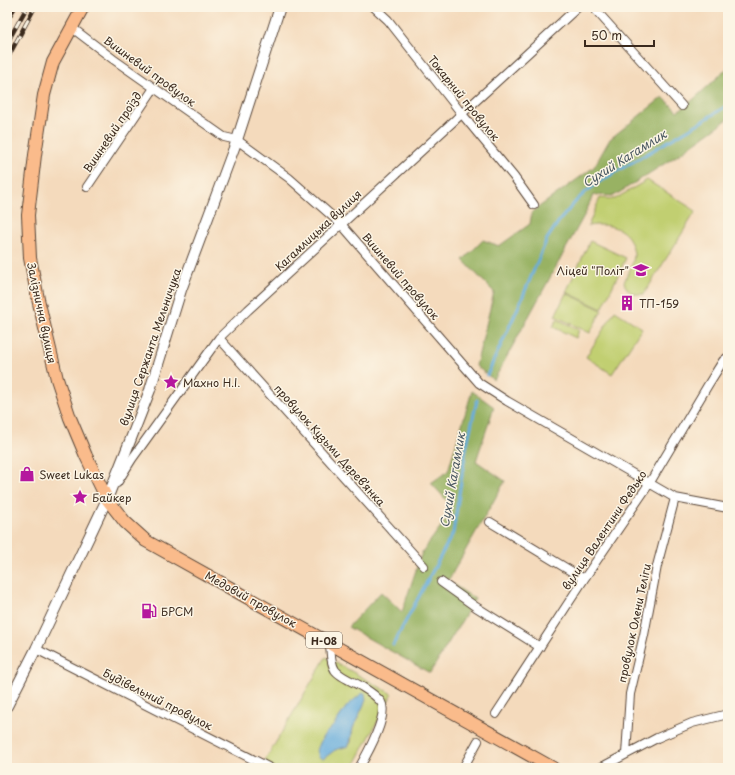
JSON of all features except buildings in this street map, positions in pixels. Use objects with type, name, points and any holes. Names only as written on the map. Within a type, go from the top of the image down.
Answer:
[{"type":"main road","name":"Залізнична вулиця","points":[[82,7],[53,62],[44,95],[28,215],[30,258],[38,300],[57,379],[72,424],[107,499]]},
{"type":"main road","name":"Медовий провулок","points":[[107,499],[125,522],[146,541],[552,768]]},
{"type":"street","name":"вулиця Сержанта Мельничука","points":[[7,706],[36,649],[107,499],[150,390],[181,290],[237,140],[280,7]]},
{"type":"street","name":"Токарний провулок","points":[[374,7],[388,20],[534,205]]},
{"type":"street","name":"Кагамлицька вулиця","points":[[107,499],[132,459],[219,338],[578,7]]},
{"type":"street","points":[[593,7],[682,106]]},
{"type":"street","name":"Вишневий провулок","points":[[71,27],[113,59],[224,137],[237,140],[289,178],[341,224],[479,383],[507,401],[675,498],[728,508]]},
{"type":"street","name":"Вишневий проїзд","points":[[87,187],[154,88]]},
{"type":"street","name":"провулок Кузьми Деревʼянка","points":[[219,338],[424,566]]},
{"type":"street","name":"вулиця Валентини Федько","points":[[496,714],[584,579],[650,484],[708,385],[723,361],[728,357]]},
{"type":"street","name":"провулок Олени Теліги","points":[[626,754],[630,694],[644,634],[657,566],[675,498]]},
{"type":"street","points":[[490,522],[584,579]]},
{"type":"street","points":[[441,582],[476,607],[540,647]]},
{"type":"street","points":[[330,643],[331,662],[336,672],[372,693],[381,702],[383,707],[383,713],[378,731],[359,768]]},
{"type":"street","name":"Будівельний провулок","points":[[36,649],[270,768]]},
{"type":"street","points":[[600,768],[656,738],[692,723],[728,714]]},
{"type":"street","points":[[463,768],[478,741]]},
{"type":"green space","points":[[728,68],[728,119],[678,155],[614,196],[593,195],[586,212],[494,380],[476,366],[494,292],[463,260],[483,240],[499,246],[530,224],[532,212],[594,167],[610,139],[663,97],[677,111],[686,106]]},
{"type":"green space","points":[[647,180],[696,211],[644,294],[637,294],[631,292],[624,282],[634,255],[629,239],[620,230],[614,227],[601,225],[588,226],[600,198],[615,199]]},
{"type":"green space","points":[[590,241],[626,258],[602,309],[566,292]]},
{"type":"green space","points":[[566,293],[602,310],[590,333],[555,316]]},
{"type":"green space","points":[[615,311],[642,328],[612,374],[586,357]]},
{"type":"green space","points":[[557,319],[579,330],[576,338],[553,327]]},
{"type":"green space","points":[[472,391],[494,407],[476,461],[505,481],[448,581],[475,599],[430,673],[348,627],[381,592],[402,612],[422,552],[448,517],[450,504],[431,483],[448,471]]},
{"type":"green space","points":[[326,657],[392,694],[353,768],[263,768],[266,759]],"holes":[[[366,700],[353,728],[351,743],[348,746],[335,750],[323,736],[334,725],[347,706]]]},
{"type":"water","points":[[365,693],[366,700],[353,728],[348,746],[335,750],[323,759],[319,757],[317,750],[323,736],[334,725],[347,706],[361,694]]},
{"type":"waterway","name":"Сухий Кагамлик","points":[[487,375],[517,310],[547,239],[559,221],[577,200],[599,182],[728,105]]},
{"type":"waterway","name":"Сухий Кагамлик","points":[[393,645],[453,533],[466,449],[477,400]]},
{"type":"railway","points":[[7,20],[15,7]]},
{"type":"railway","points":[[7,43],[27,7]]},
{"type":"railway","points":[[7,59],[35,7]]},
{"type":"place","name":"Ліцей \"Політ\"","points":[[641,270]]},
{"type":"place","name":"ТП-159","points":[[627,303]]},
{"type":"place","name":"Махно Н.І.","points":[[171,382]]},
{"type":"place","name":"Sweet Lukas","points":[[27,474]]},
{"type":"place","name":"Байкер","points":[[80,497]]},
{"type":"place","name":"БРСМ","points":[[149,611]]}]
